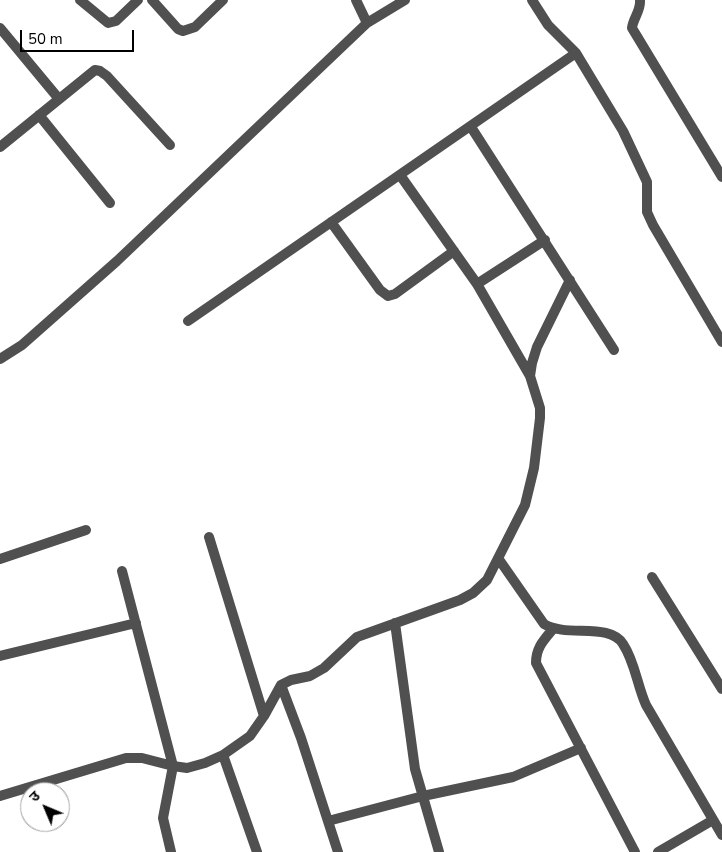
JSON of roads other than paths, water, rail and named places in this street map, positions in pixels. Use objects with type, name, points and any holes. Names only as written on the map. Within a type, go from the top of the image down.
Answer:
[{"type":"street","points":[[80,0],[108,23],[116,21],[138,0]]},
{"type":"street","points":[[152,0],[178,29],[183,31],[195,27],[223,0]]},
{"type":"street","points":[[356,0],[367,23]]},
{"type":"street","points":[[0,359],[22,344],[117,261],[367,23],[405,0]]},
{"type":"street","points":[[532,0],[548,25],[576,53],[623,131],[640,163],[646,182],[647,212],[653,225],[722,342]]},
{"type":"street","points":[[640,0],[638,14],[632,22],[632,28],[722,176]]},
{"type":"street","points":[[0,28],[59,99]]},
{"type":"street","points":[[188,321],[472,127],[576,53]]},
{"type":"street","points":[[0,146],[88,74],[100,70],[170,145]]},
{"type":"street","points":[[39,115],[110,203]]},
{"type":"street","points":[[472,127],[614,350]]},
{"type":"street","points":[[0,796],[126,758],[142,758],[187,768],[205,764],[223,755],[250,736],[264,716],[280,685],[291,680],[310,676],[324,668],[357,637],[460,600],[473,593],[487,580],[525,505],[534,468],[540,408],[530,376],[477,284],[400,175]]},
{"type":"street","points":[[332,222],[380,290],[388,296],[395,294],[454,251]]},
{"type":"street","points":[[477,284],[545,240]]},
{"type":"street","points":[[530,376],[537,347],[570,280]]},
{"type":"street","points":[[0,559],[86,530]]},
{"type":"street","points":[[209,537],[264,716]]},
{"type":"street","points":[[498,558],[538,618],[553,630],[612,633],[622,641],[629,653],[646,705],[722,835]]},
{"type":"street","points":[[122,571],[173,766],[163,818],[171,852]]},
{"type":"street","points":[[652,577],[722,689]]},
{"type":"street","points":[[0,656],[136,623]]},
{"type":"street","points":[[395,623],[415,769],[439,852]]},
{"type":"street","points":[[553,630],[539,645],[536,653],[536,663],[635,852]]},
{"type":"street","points":[[280,685],[302,738],[338,852]]},
{"type":"street","points":[[328,821],[423,796],[513,776],[581,748]]},
{"type":"street","points":[[223,755],[257,852]]},
{"type":"street","points":[[658,852],[713,820]]}]
